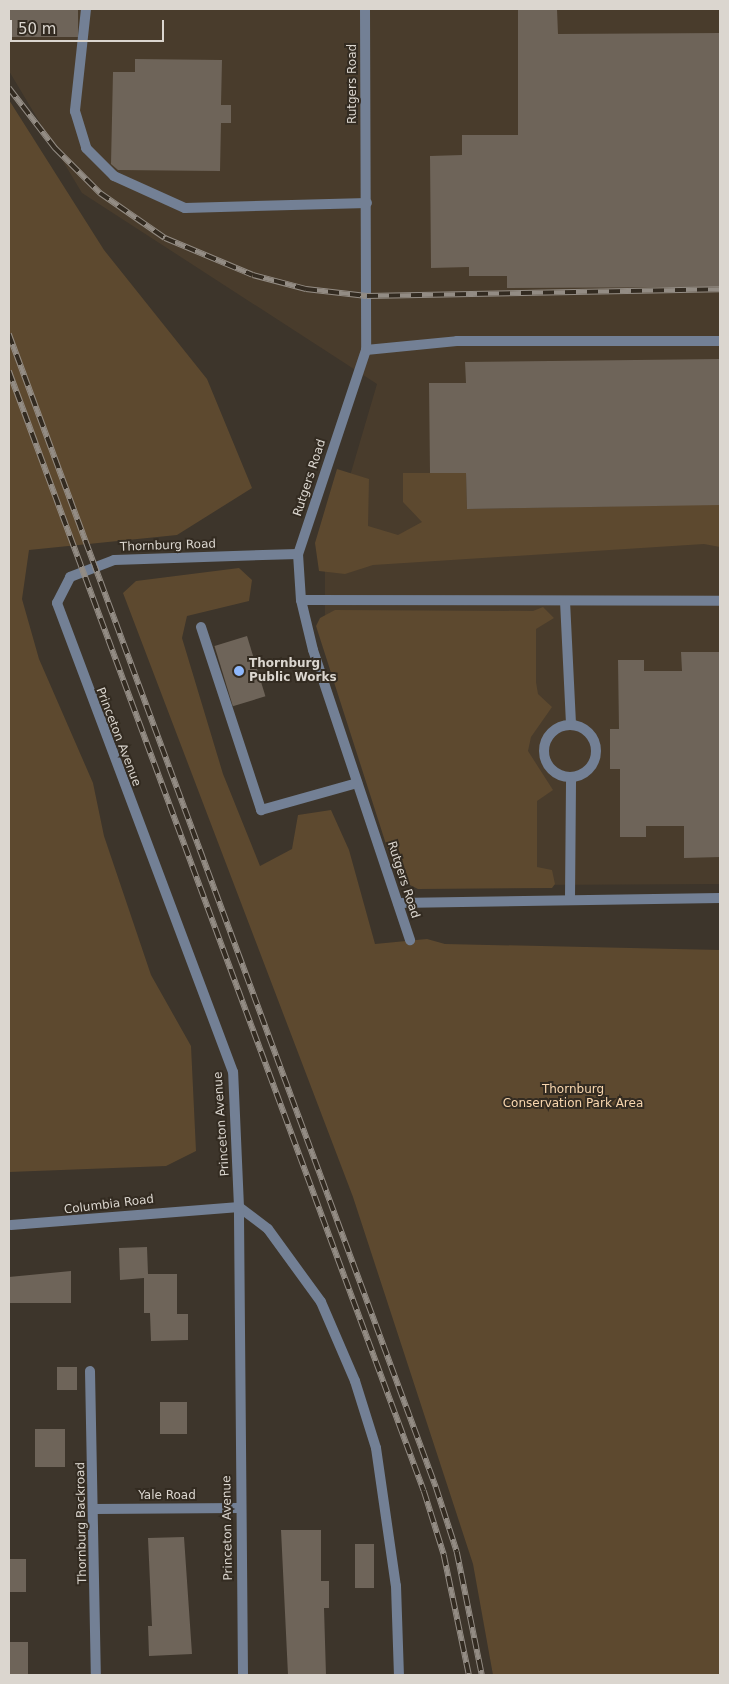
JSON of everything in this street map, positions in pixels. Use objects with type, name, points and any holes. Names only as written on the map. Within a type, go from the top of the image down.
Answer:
[{"type":"street","points":[[86,9],[75,111],[86,148],[114,176],[185,208],[366,203]]},
{"type":"street","name":"Rutgers Road","points":[[365,9],[366,350],[298,554],[301,600],[358,783],[410,940]]},
{"type":"street","points":[[366,350],[457,341],[720,341]]},
{"type":"street","name":"Thornburg Road","points":[[57,603],[70,578],[114,560],[298,554]]},
{"type":"street","points":[[301,600],[720,602]]},
{"type":"street","points":[[564,601],[570,725]]},
{"type":"street","name":"Princeton Avenue","points":[[57,603],[59,618],[233,1072],[239,1207],[240,1508],[243,1675]]},
{"type":"street","points":[[201,627],[262,810],[358,783]]},
{"type":"street","points":[[570,725],[593,738],[596,756],[587,771],[570,777],[549,767],[544,752],[549,736],[570,725]]},
{"type":"street","points":[[570,777],[570,898]]},
{"type":"street","points":[[398,903],[570,898],[720,898]]},
{"type":"street","points":[[239,1207],[268,1230],[321,1302],[355,1381],[376,1448],[396,1586],[399,1675]]},
{"type":"street","name":"Columbia Road","points":[[11,1225],[239,1207]]},
{"type":"street","name":"Thornburg Backroad","points":[[90,1371],[96,1675]]},
{"type":"street","name":"Yale Road","points":[[94,1509],[240,1508]]},
{"type":"shaded area","points":[[9,9],[720,9],[720,884],[528,885],[325,621],[325,561],[377,384],[82,193],[9,71]]},
{"type":"green space","points":[[9,100],[104,250],[207,379],[252,488],[177,535],[29,550],[22,599],[39,659],[93,783],[104,836],[151,975],[191,1046],[196,1151],[166,1166],[9,1172]]},
{"type":"green space","points":[[337,469],[369,479],[368,526],[398,535],[422,522],[403,502],[403,473],[466,473],[467,509],[720,504],[720,547],[704,544],[373,565],[345,574],[319,571],[315,543]]},
{"type":"green space","name":"Thornburg Conservation Park Area","points":[[239,568],[252,580],[249,601],[187,616],[182,638],[223,774],[260,866],[292,849],[298,815],[331,810],[349,850],[375,944],[427,939],[445,944],[720,950],[720,1675],[493,1675],[473,1564],[353,1197],[123,593],[136,581]]},
{"type":"green space","points":[[543,607],[554,618],[536,629],[536,682],[538,694],[552,707],[531,737],[528,751],[553,790],[537,801],[537,867],[552,870],[555,884],[552,888],[418,889],[404,882],[393,866],[316,626],[320,618],[335,610],[533,611]]},
{"type":"building","points":[[9,9],[78,9],[78,37],[9,37]]},
{"type":"building","points":[[518,9],[557,9],[558,34],[720,33],[720,287],[507,288],[507,276],[469,276],[469,267],[431,268],[430,156],[462,155],[462,135],[518,135]]},
{"type":"building","points":[[135,59],[222,60],[221,105],[231,105],[231,123],[221,123],[220,171],[118,170],[111,164],[113,72],[135,72]]},
{"type":"building","points":[[720,359],[720,505],[467,509],[466,473],[430,473],[429,383],[466,383],[465,362]]},
{"type":"building","name":"Thornburg Public Works","points":[[247,636],[265,696],[233,706],[214,646]]},
{"type":"building","points":[[681,652],[720,652],[720,857],[684,858],[684,826],[646,826],[646,837],[620,837],[620,769],[610,769],[610,729],[619,729],[618,660],[644,660],[644,671],[682,671]]},
{"type":"building","points":[[147,1247],[148,1274],[177,1274],[177,1314],[188,1314],[188,1340],[151,1341],[150,1313],[144,1313],[144,1278],[120,1280],[119,1248]]},
{"type":"building","points":[[71,1271],[71,1303],[9,1303],[9,1277]]},
{"type":"building","points":[[57,1367],[77,1367],[77,1390],[57,1390]]},
{"type":"building","points":[[160,1402],[187,1402],[187,1434],[160,1434]]},
{"type":"building","points":[[35,1429],[65,1429],[65,1467],[35,1467]]},
{"type":"building","points":[[281,1530],[321,1530],[321,1581],[329,1581],[329,1608],[324,1608],[326,1675],[288,1675]]},
{"type":"building","points":[[184,1537],[192,1654],[149,1656],[148,1626],[152,1626],[148,1538]]},
{"type":"building","points":[[355,1544],[374,1544],[374,1588],[355,1588]]},
{"type":"building","points":[[9,1559],[26,1559],[26,1592],[9,1592]]},
{"type":"building","points":[[9,1642],[28,1642],[28,1675],[9,1675]]},
{"type":"railway","points":[[9,88],[55,148],[100,193],[165,238],[253,275],[306,289],[367,296],[720,289]]},
{"type":"railway","points":[[9,334],[436,1487],[457,1552],[482,1675]]},
{"type":"railway","points":[[9,371],[424,1491],[444,1555],[469,1675]]},
{"type":"place","name":"Thornburg Public Works","points":[[239,671]]}]
